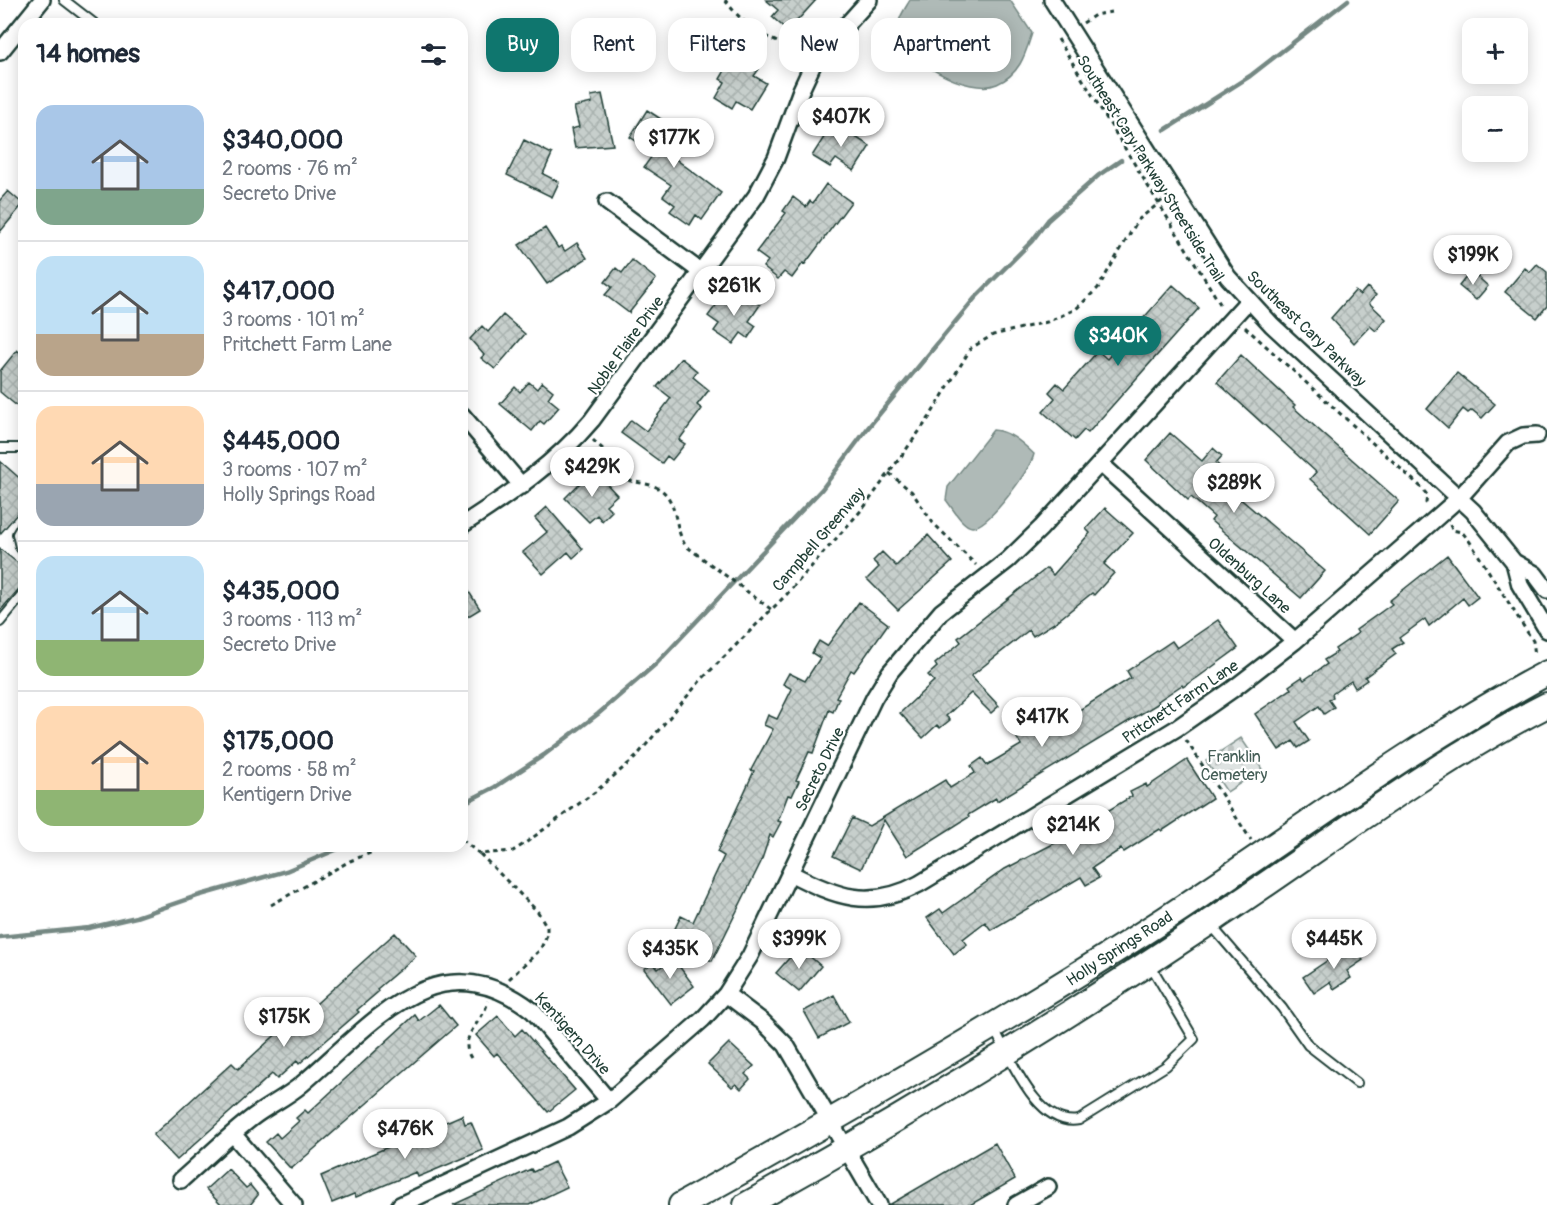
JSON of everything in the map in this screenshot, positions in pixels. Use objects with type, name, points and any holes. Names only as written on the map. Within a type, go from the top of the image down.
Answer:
[{"type":"main road","name":"Holly Springs Road","points":[[681,1205],[993,1028],[1163,921],[1474,715],[1541,664]]},
{"type":"main road","name":"Holly Springs Road","points":[[746,1205],[847,1149],[1007,1052],[1209,923],[1426,776],[1503,727],[1547,705]]},
{"type":"street","points":[[27,18],[42,0]]},
{"type":"street","name":"Noble Flaire Drive","points":[[468,521],[522,486],[555,459],[592,420],[744,214],[766,178],[815,60],[869,0]]},
{"type":"street","name":"Southeast Cary Parkway","points":[[1053,0],[1205,244],[1248,301],[1460,496],[1514,562],[1535,574],[1547,591]]},
{"type":"street","points":[[0,52],[18,30]]},
{"type":"street","points":[[607,202],[701,272]]},
{"type":"street","name":"Secreto Drive","points":[[400,1205],[568,1127],[609,1101],[678,1043],[726,994],[750,956],[874,698],[905,650],[947,606],[1025,545],[1248,301]]},
{"type":"street","points":[[468,421],[522,486]]},
{"type":"street","name":"Pritchett Farm Lane","points":[[790,873],[849,897],[876,899],[903,893],[1177,728],[1233,689],[1295,641],[1460,496],[1508,443],[1523,435],[1537,435]]},
{"type":"street","name":"Oldenburg Lane","points":[[1101,464],[1295,641]]},
{"type":"street","name":"Southeast Cary Parkway","points":[[1514,562],[1520,585],[1547,630]]},
{"type":"street","name":"Kentigern Drive","points":[[181,1180],[253,1117],[301,1086],[391,1006],[430,986],[455,982],[494,988],[525,1006],[609,1101]]},
{"type":"street","points":[[726,994],[763,1022],[786,1046],[879,1205]]},
{"type":"street","points":[[233,1134],[294,1205]]},
{"type":"street","points":[[1016,1205],[1048,1187]]},
{"type":"lane","points":[[64,0],[87,18]]},
{"type":"lane","points":[[0,448],[18,448]]},
{"type":"lane","points":[[0,622],[18,600]]},
{"type":"lane","points":[[1209,923],[1282,1008],[1308,1044],[1357,1083]]},
{"type":"lane","points":[[993,1028],[1036,1101],[1055,1118],[1067,1122],[1079,1120],[1157,1072],[1179,1056],[1194,1039],[1149,962]]},
{"type":"path","points":[[725,0],[737,17],[757,33],[779,43]]},
{"type":"path","points":[[1082,23],[1095,15],[1111,12]]},
{"type":"path","name":"Southeast Cary Parkway Streetside Trail","points":[[1058,38],[1157,204],[1221,306],[1226,309]]},
{"type":"path","name":"Campbell Greenway","points":[[480,854],[513,850],[595,792],[635,758],[701,680],[772,610],[835,543],[929,418],[971,348],[993,335],[1047,322],[1076,309],[1098,288],[1138,220],[1157,204]]},
{"type":"path","points":[[1244,326],[1422,488],[1427,495],[1426,503],[1434,506]]},
{"type":"path","points":[[589,437],[607,453],[627,480],[657,487],[662,492],[675,512],[681,539],[693,552],[772,610]]},
{"type":"path","points":[[888,473],[905,486],[933,523],[976,565]]},
{"type":"path","points":[[1450,523],[1452,530],[1461,532],[1470,542],[1533,641],[1541,664]]},
{"type":"path","points":[[1186,739],[1251,842]]},
{"type":"path","points":[[468,845],[538,912],[547,927],[547,936],[540,950],[506,983]]},
{"type":"path","points":[[271,905],[350,861],[373,852]]},
{"type":"path","points":[[471,1058],[466,1043],[484,1013],[489,998],[494,999]]},
{"type":"green space","name":"Franklin Cemetery","points":[[1241,738],[1262,769],[1227,792],[1206,761]]},
{"type":"shaded area","points":[[910,0],[1010,0],[1032,33],[1020,63],[1011,75],[997,84],[971,85],[937,72],[1011,72],[1011,18],[900,18]]},
{"type":"shaded area","points":[[993,430],[1010,435],[1034,454],[1008,497],[988,518],[972,527],[961,520],[946,500],[948,487]]},
{"type":"building","points":[[766,0],[816,0],[800,18],[779,18],[779,23],[772,17],[778,10]]},
{"type":"building","points":[[724,72],[757,72],[754,76],[766,83],[750,109],[736,101],[732,108],[716,98],[725,82],[720,79]]},
{"type":"building","points":[[602,94],[613,145],[575,148],[571,129],[579,127],[574,107],[592,103],[591,96]]},
{"type":"building","points":[[647,110],[687,136],[673,157],[721,193],[702,220],[696,215],[690,225],[670,211],[675,205],[663,196],[671,185],[644,167],[654,153],[630,137]]},
{"type":"building","points":[[833,123],[870,146],[854,171],[836,159],[830,167],[812,156]]},
{"type":"building","points":[[524,140],[552,154],[543,174],[559,182],[552,197],[507,175]]},
{"type":"building","points":[[826,184],[851,202],[792,278],[784,272],[778,279],[763,267],[768,261],[756,252],[786,213],[783,211],[793,197],[806,207],[810,201],[813,203]]},
{"type":"building","points":[[8,191],[18,200],[18,210],[0,232],[0,200]]},
{"type":"building","points":[[545,228],[558,248],[561,246],[565,251],[577,243],[587,258],[547,284],[519,245]]},
{"type":"building","points":[[632,260],[656,279],[629,313],[605,295],[612,287],[605,282],[616,268],[622,273]]},
{"type":"building","points":[[1537,264],[1547,272],[1547,306],[1537,318],[1505,292],[1525,268],[1530,272]]},
{"type":"building","points":[[1471,271],[1488,286],[1476,300],[1459,286]]},
{"type":"building","points":[[1173,285],[1199,308],[1088,433],[1084,430],[1075,440],[1043,412],[1055,398],[1049,392],[1057,383],[1064,389],[1098,351],[1107,359]]},
{"type":"building","points":[[1367,287],[1376,295],[1369,303],[1386,319],[1376,331],[1370,326],[1354,343],[1331,318],[1355,291],[1360,295]]},
{"type":"building","points":[[726,292],[740,301],[745,295],[760,305],[749,321],[756,326],[748,338],[741,333],[733,344],[714,331],[719,324],[708,316]]},
{"type":"building","points":[[503,315],[525,334],[495,369],[481,358],[484,355],[470,339],[482,326],[488,332]]},
{"type":"building","points":[[17,350],[18,407],[0,392],[0,371]]},
{"type":"building","points":[[1241,355],[1295,405],[1293,407],[1399,501],[1370,534],[1310,479],[1316,472],[1217,382]]},
{"type":"building","points":[[681,358],[697,371],[693,377],[709,390],[697,405],[702,409],[679,440],[685,444],[672,460],[667,456],[662,463],[621,433],[631,420],[646,431],[671,398],[657,387]]},
{"type":"building","points":[[1457,373],[1495,404],[1482,418],[1472,410],[1468,413],[1463,409],[1448,428],[1427,409]]},
{"type":"building","points":[[529,382],[537,389],[542,382],[553,391],[548,398],[559,407],[544,424],[540,421],[532,431],[500,404],[515,387],[520,392]]},
{"type":"building","points":[[1170,433],[1202,461],[1213,448],[1222,456],[1216,463],[1231,476],[1223,484],[1325,571],[1301,598],[1211,521],[1214,517],[1191,497],[1188,500],[1146,460]]},
{"type":"building","points":[[0,461],[18,477],[18,513],[0,534]]},
{"type":"building","points":[[590,473],[598,482],[602,479],[617,495],[606,505],[612,511],[602,521],[597,515],[589,522],[565,498]]},
{"type":"building","points":[[547,507],[583,549],[573,558],[568,552],[543,574],[523,552],[547,532],[535,518]]},
{"type":"building","points":[[1105,508],[1133,533],[1104,564],[1114,573],[1094,595],[1092,593],[1056,622],[1033,636],[1029,630],[971,676],[999,706],[991,713],[971,693],[946,716],[950,720],[940,728],[937,725],[923,738],[900,713],[934,681],[928,675],[937,667],[935,664],[961,642],[958,638],[1047,568],[1053,575],[1090,533],[1086,529]]},
{"type":"building","points":[[928,535],[952,562],[898,610],[867,579],[879,567],[873,561],[882,552],[896,566]]},
{"type":"building","points":[[0,549],[18,563],[18,590],[0,611]]},
{"type":"building","points":[[1447,555],[1478,597],[1468,605],[1463,598],[1429,626],[1425,619],[1399,638],[1403,642],[1392,649],[1396,654],[1365,677],[1367,680],[1355,688],[1351,681],[1332,694],[1333,697],[1329,700],[1334,707],[1324,714],[1319,706],[1296,722],[1309,741],[1298,748],[1293,741],[1279,750],[1255,714],[1291,689],[1289,686],[1302,677],[1304,680],[1327,664],[1324,660],[1337,652],[1335,649],[1358,633],[1356,630],[1392,604],[1389,601]]},
{"type":"building","points":[[468,590],[480,609],[468,616]]},
{"type":"building","points":[[859,602],[888,624],[854,672],[851,670],[836,697],[839,698],[833,712],[829,710],[813,753],[809,752],[796,780],[799,781],[792,796],[788,795],[778,821],[781,822],[773,837],[770,835],[761,862],[712,961],[669,941],[681,916],[693,922],[724,856],[717,852],[754,771],[751,770],[773,729],[764,725],[768,715],[777,719],[792,689],[783,684],[789,673],[805,681],[820,658],[812,653],[819,641],[827,646]]},
{"type":"building","points":[[1218,620],[1238,648],[1197,678],[1158,701],[1159,703],[997,801],[996,798],[968,815],[969,817],[907,856],[884,820],[861,869],[833,856],[852,818],[869,826],[945,780],[950,788],[975,773],[971,766],[982,758],[987,765],[1021,745],[1017,738],[1063,709],[1068,717],[1131,678],[1127,671],[1172,641],[1177,648]]},
{"type":"building","points":[[1187,760],[1212,798],[1162,831],[1160,829],[1124,852],[1121,849],[1092,868],[1099,878],[1086,885],[1081,877],[991,930],[985,922],[963,939],[967,944],[954,954],[927,918],[940,909],[943,913],[1005,869],[1055,843],[1053,841],[1068,831],[1070,834],[1132,796],[1130,792],[1146,784],[1147,787]]},
{"type":"building","points":[[395,933],[416,956],[377,989],[378,992],[357,1010],[359,1012],[299,1064],[297,1061],[277,1079],[272,1074],[177,1160],[153,1135],[232,1063],[238,1069],[305,1008],[308,1011]]},
{"type":"building","points":[[1352,944],[1363,960],[1347,971],[1351,978],[1334,989],[1330,982],[1314,993],[1303,977]]},
{"type":"building","points":[[799,947],[821,966],[799,992],[776,973]]},
{"type":"building","points":[[673,958],[694,986],[671,1004],[644,969],[653,963],[658,969]]},
{"type":"building","points":[[834,995],[849,1022],[819,1038],[804,1011]]},
{"type":"building","points":[[439,1005],[456,1026],[291,1169],[266,1142],[276,1133],[280,1138],[299,1121],[296,1118],[305,1110],[308,1113],[415,1015],[419,1021]]},
{"type":"building","points":[[498,1016],[515,1036],[522,1029],[575,1090],[548,1112],[497,1053],[494,1056],[476,1035]]},
{"type":"building","points":[[729,1043],[754,1066],[745,1074],[750,1079],[741,1089],[736,1084],[732,1087],[708,1064]]},
{"type":"building","points":[[462,1115],[465,1124],[471,1122],[483,1150],[418,1177],[416,1172],[356,1197],[354,1194],[332,1203],[321,1176]]},
{"type":"building","points":[[995,1143],[1015,1179],[970,1205],[889,1205]]},
{"type":"building","points":[[554,1162],[567,1187],[529,1205],[453,1205],[531,1169],[533,1172]]},
{"type":"building","points":[[228,1169],[246,1188],[250,1185],[258,1195],[250,1205],[221,1205],[206,1189]]},
{"type":"waterway","points":[[1165,130],[1250,76],[1348,0]]},
{"type":"waterway","points":[[468,801],[495,787],[544,755],[598,714],[657,663],[822,489],[867,429],[975,298],[1032,241],[1048,220],[1099,175],[1121,160]]},
{"type":"waterway","points":[[0,937],[89,928],[136,917],[197,896],[286,871],[331,852]]}]
